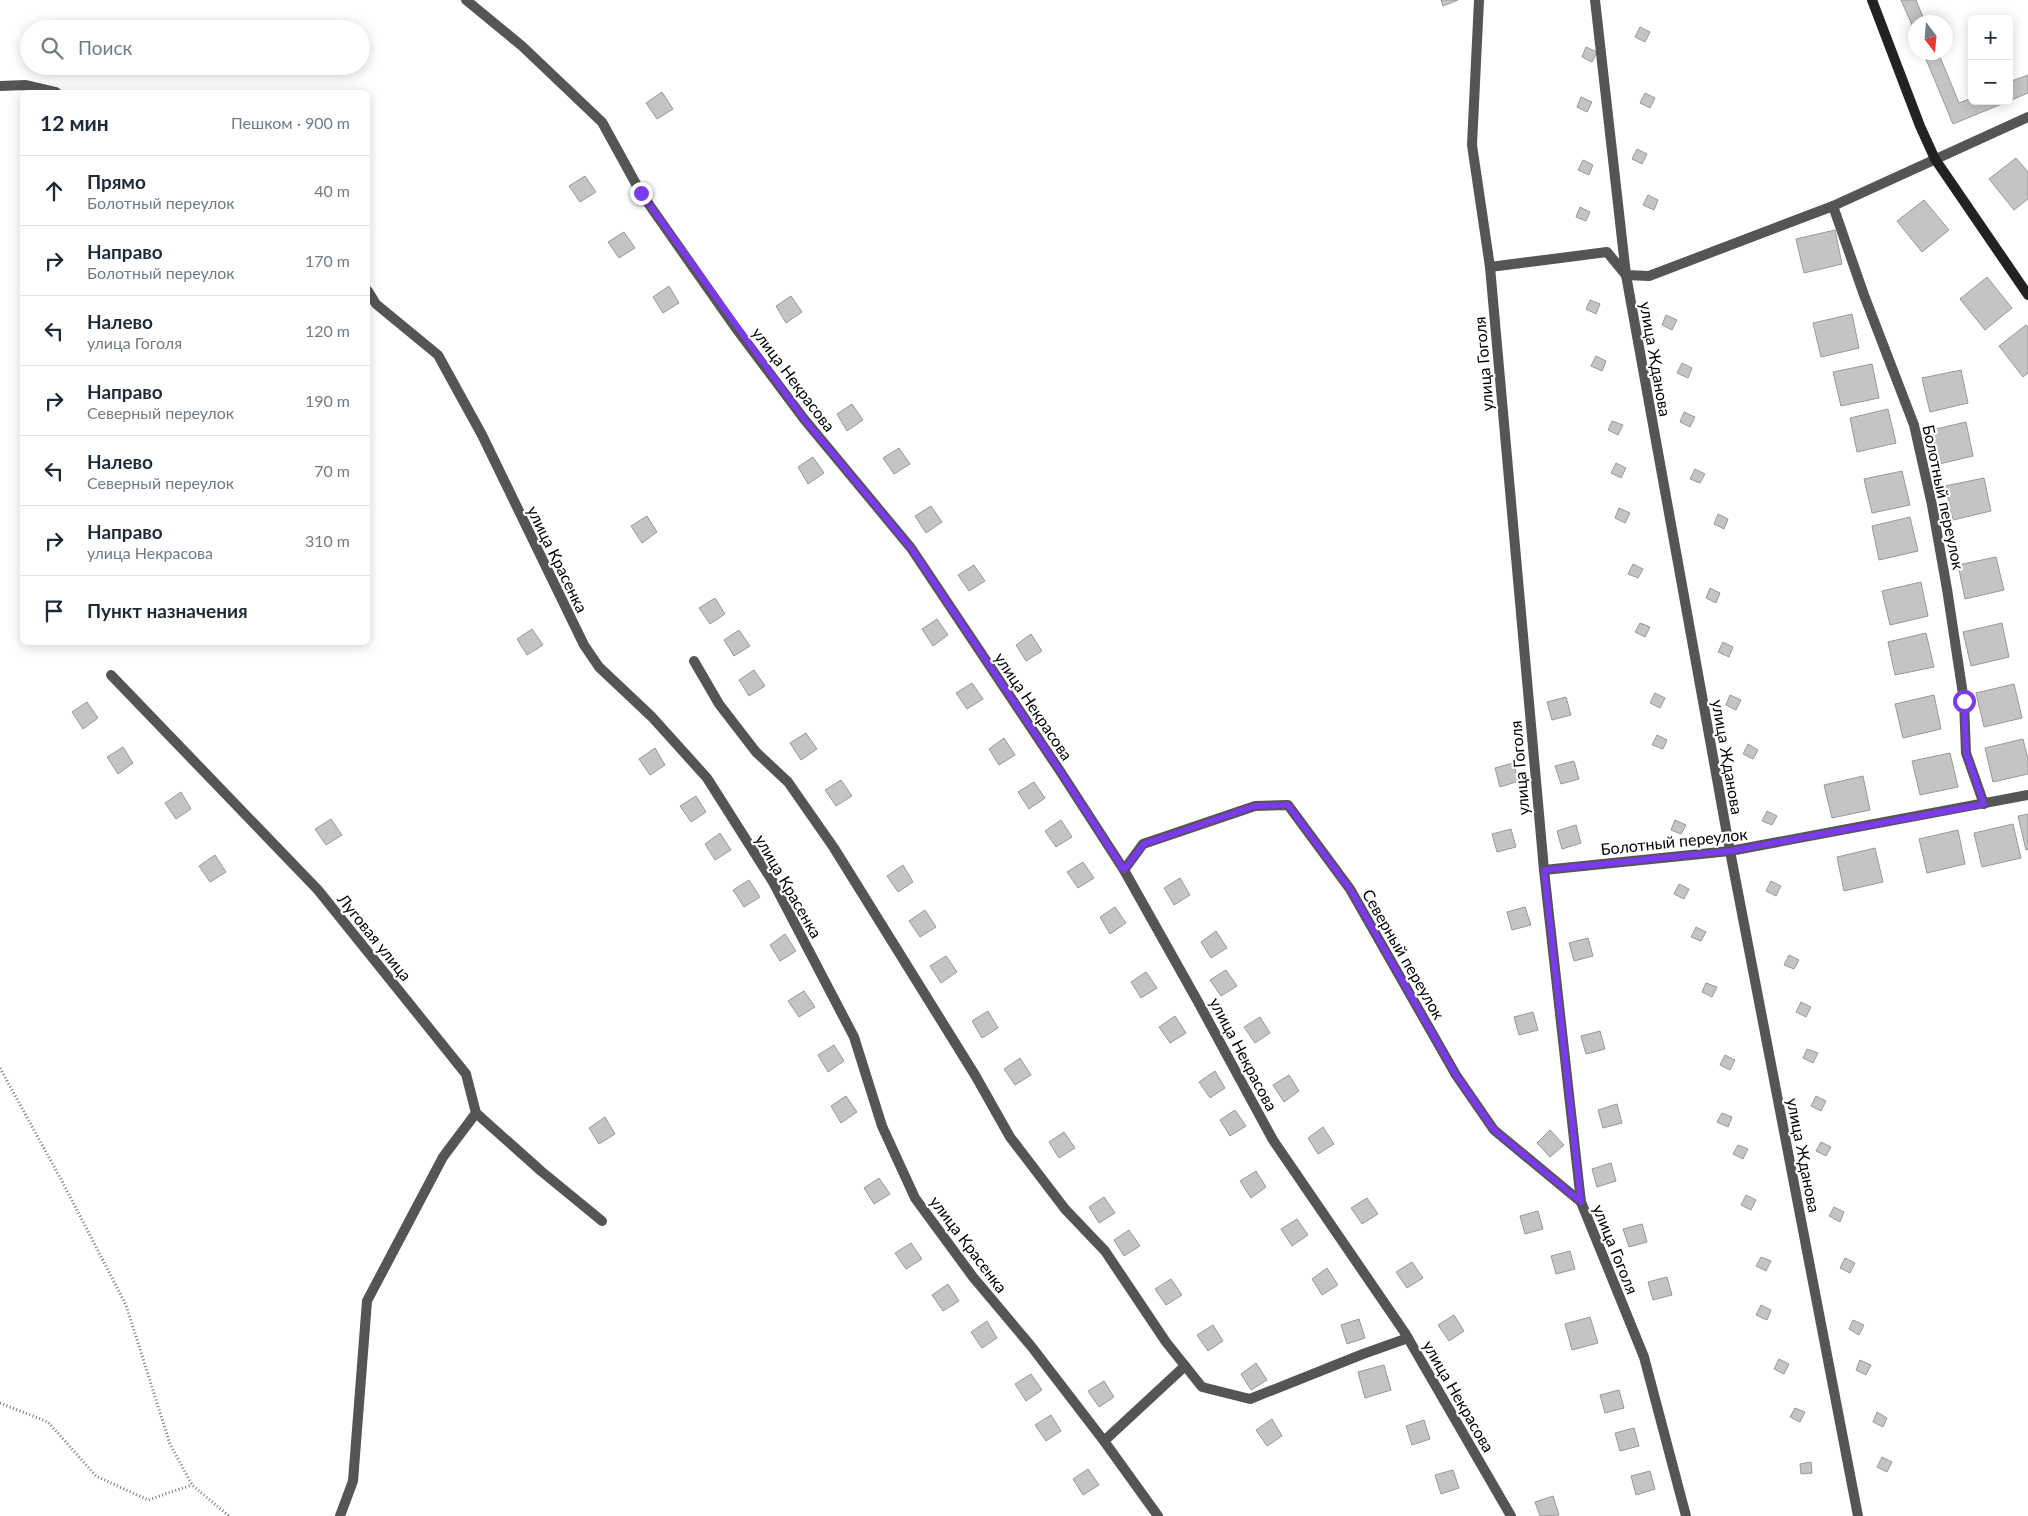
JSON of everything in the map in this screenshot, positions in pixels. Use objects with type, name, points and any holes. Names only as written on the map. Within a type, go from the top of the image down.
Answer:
[{"type":"street","name":"улица Некрасова","points":[[466,0],[522,46],[602,122],[641,193],[735,326],[804,419],[911,548],[1124,870],[1273,1140],[1408,1338],[1511,1516]]},
{"type":"street","name":"улица Гоголя","points":[[1478,0],[1472,145],[1490,267],[1544,870],[1581,1202],[1644,1357],[1686,1516]]},
{"type":"street","name":"улица Жданова","points":[[1595,0],[1626,275],[1730,851],[1858,1516]]},
{"type":"street","points":[[1872,0],[1920,126],[1935,159],[2028,295]]},
{"type":"street","points":[[0,86],[26,85],[47,90]]},
{"type":"street","points":[[1490,267],[1607,252],[1626,275],[1649,276],[1833,206],[2028,117]]},
{"type":"street","name":"Болотный переулок","points":[[1833,206],[1864,295],[1914,425],[1932,504],[1947,589],[1964,701],[1966,753],[1984,804]]},
{"type":"street","name":"улица Красенка","points":[[370,294],[376,304],[438,355],[482,435],[584,645],[599,667],[652,717],[707,778],[773,882],[854,1037],[882,1126],[915,1198],[973,1278],[1031,1346],[1104,1441],[1158,1516]]},
{"type":"street","points":[[694,661],[719,704],[756,752],[788,782],[834,848],[975,1075],[1010,1137],[1065,1209],[1105,1251],[1166,1342],[1202,1387],[1250,1399],[1408,1338]]},
{"type":"street","name":"Луговая улица","points":[[111,676],[318,890],[466,1074],[476,1113]]},
{"type":"street","name":"Болотный переулок","points":[[1544,870],[1730,851],[2028,795]]},
{"type":"street","name":"Северный переулок","points":[[1124,870],[1144,844],[1255,806],[1288,805],[1350,889],[1456,1075],[1494,1130],[1581,1202]]},
{"type":"street","points":[[340,1516],[353,1480],[367,1301],[443,1157],[476,1113],[541,1171],[602,1221]]},
{"type":"street","points":[[1104,1441],[1185,1366]]},
{"type":"path","points":[[0,1068],[63,1183],[126,1305],[170,1444],[192,1485],[229,1516]]},
{"type":"path","points":[[0,1404],[48,1422],[96,1476],[148,1500],[192,1485]]},
{"type":"building","points":[[1441,0],[1458,0],[1443,6]]},
{"type":"building","points":[[1901,0],[1916,0],[1922,15],[1908,16]]},
{"type":"building","points":[[1640,27],[1650,32],[1645,42],[1635,37]]},
{"type":"building","points":[[1586,47],[1597,52],[1592,62],[1582,57]]},
{"type":"building","points":[[1926,60],[1941,60],[1959,103],[1968,100],[1968,105],[1999,105],[1953,124]]},
{"type":"building","points":[[2028,75],[2028,93],[2013,99],[2013,81]]},
{"type":"building","points":[[662,92],[673,109],[657,119],[646,103]]},
{"type":"building","points":[[1645,93],[1655,98],[1650,108],[1640,103]]},
{"type":"building","points":[[1581,97],[1592,102],[1587,112],[1577,107]]},
{"type":"building","points":[[1637,149],[1647,154],[1642,164],[1632,159]]},
{"type":"building","points":[[2016,158],[2028,172],[2028,199],[2014,210],[1989,179]]},
{"type":"building","points":[[1583,160],[1593,165],[1589,175],[1578,170]]},
{"type":"building","points":[[585,176],[596,192],[580,202],[569,186]]},
{"type":"building","points":[[1648,195],[1658,200],[1654,210],[1643,205]]},
{"type":"building","points":[[1924,200],[1949,230],[1922,252],[1897,221]]},
{"type":"building","points":[[1580,207],[1590,212],[1586,221],[1576,217]]},
{"type":"building","points":[[1835,230],[1842,264],[1804,273],[1796,239]]},
{"type":"building","points":[[624,232],[635,248],[619,258],[608,242]]},
{"type":"building","points":[[1987,277],[2012,308],[1985,330],[1960,299]]},
{"type":"building","points":[[669,286],[679,303],[663,313],[653,297]]},
{"type":"building","points":[[791,296],[802,312],[786,323],[776,306]]},
{"type":"building","points":[[1590,300],[1600,304],[1596,314],[1586,309]]},
{"type":"building","points":[[1852,314],[1859,348],[1821,357],[1813,323]]},
{"type":"building","points":[[1666,315],[1677,320],[1672,330],[1662,325]]},
{"type":"building","points":[[2026,325],[2028,327],[2028,373],[2023,377],[1999,346]]},
{"type":"building","points":[[1596,356],[1606,361],[1602,371],[1591,366]]},
{"type":"building","points":[[1682,363],[1692,368],[1688,378],[1677,373]]},
{"type":"building","points":[[1872,364],[1879,398],[1841,406],[1833,372]]},
{"type":"building","points":[[1961,370],[1968,403],[1930,412],[1922,378]]},
{"type":"building","points":[[852,404],[863,420],[847,431],[837,414]]},
{"type":"building","points":[[1888,409],[1896,443],[1857,452],[1850,418]]},
{"type":"building","points":[[1684,412],[1695,417],[1690,427],[1680,422]]},
{"type":"building","points":[[1612,421],[1623,425],[1618,435],[1608,430]]},
{"type":"building","points":[[1966,422],[1973,456],[1935,465],[1927,431]]},
{"type":"building","points":[[899,448],[910,464],[894,474],[883,458]]},
{"type":"building","points":[[813,457],[824,473],[808,484],[798,467]]},
{"type":"building","points":[[1616,463],[1626,468],[1621,478],[1611,473]]},
{"type":"building","points":[[1695,469],[1705,474],[1700,483],[1690,479]]},
{"type":"building","points":[[1902,471],[1910,505],[1872,513],[1864,479]]},
{"type":"building","points":[[1984,478],[1991,511],[1953,520],[1945,486]]},
{"type":"building","points":[[931,506],[942,522],[926,533],[915,516]]},
{"type":"building","points":[[1619,508],[1630,513],[1625,523],[1615,518]]},
{"type":"building","points":[[1718,514],[1728,519],[1724,529],[1714,524]]},
{"type":"building","points":[[647,516],[657,532],[642,543],[631,526]]},
{"type":"building","points":[[1910,517],[1918,551],[1879,560],[1872,526]]},
{"type":"building","points":[[1996,557],[2004,590],[1965,599],[1958,565]]},
{"type":"building","points":[[1633,564],[1643,569],[1638,578],[1628,574]]},
{"type":"building","points":[[974,565],[985,581],[969,591],[958,575]]},
{"type":"building","points":[[1921,582],[1928,616],[1890,625],[1882,591]]},
{"type":"building","points":[[1710,588],[1720,593],[1716,603],[1706,598]]},
{"type":"building","points":[[715,598],[725,614],[710,624],[699,608]]},
{"type":"building","points":[[937,619],[948,635],[933,646],[922,629]]},
{"type":"building","points":[[1640,623],[1650,627],[1645,637],[1635,632]]},
{"type":"building","points":[[2002,623],[2009,657],[1971,666],[1963,632]]},
{"type":"building","points":[[532,629],[543,645],[527,655],[517,639]]},
{"type":"building","points":[[739,630],[750,646],[734,656],[724,640]]},
{"type":"building","points":[[1926,633],[1934,667],[1895,675],[1888,642]]},
{"type":"building","points":[[1031,634],[1042,651],[1026,661],[1016,645]]},
{"type":"building","points":[[1723,642],[1733,647],[1729,657],[1718,652]]},
{"type":"building","points":[[754,670],[765,686],[749,696],[739,680]]},
{"type":"building","points":[[972,683],[983,699],[967,709],[956,693]]},
{"type":"building","points":[[2014,684],[2022,718],[1984,727],[1976,693]]},
{"type":"building","points":[[1655,693],[1665,698],[1660,708],[1650,703]]},
{"type":"building","points":[[1730,695],[1741,700],[1736,710],[1726,705]]},
{"type":"building","points":[[1934,695],[1941,729],[1903,738],[1895,704]]},
{"type":"building","points":[[1566,697],[1571,715],[1552,720],[1547,702]]},
{"type":"building","points":[[87,702],[98,718],[83,729],[72,712]]},
{"type":"building","points":[[806,733],[817,749],[801,760],[790,743]]},
{"type":"building","points":[[1657,735],[1667,740],[1663,749],[1652,745]]},
{"type":"building","points":[[1004,738],[1015,755],[999,765],[989,749]]},
{"type":"building","points":[[2023,739],[2028,759],[2028,774],[1993,782],[1985,748]]},
{"type":"building","points":[[1748,744],[1758,750],[1753,759],[1743,754]]},
{"type":"building","points":[[123,747],[133,763],[118,774],[107,757]]},
{"type":"building","points":[[655,748],[665,765],[650,775],[639,759]]},
{"type":"building","points":[[1950,753],[1958,787],[1920,795],[1912,761]]},
{"type":"building","points":[[1574,761],[1579,779],[1561,784],[1555,766]]},
{"type":"building","points":[[1513,763],[1519,781],[1500,787],[1495,768]]},
{"type":"building","points":[[1863,776],[1870,810],[1832,818],[1824,785]]},
{"type":"building","points":[[841,780],[852,796],[836,806],[825,790]]},
{"type":"building","points":[[1034,782],[1045,798],[1029,809],[1018,792]]},
{"type":"building","points":[[181,792],[191,809],[176,819],[165,803]]},
{"type":"building","points":[[696,796],[706,812],[691,822],[680,806]]},
{"type":"building","points":[[1767,811],[1777,816],[1772,825],[1762,821]]},
{"type":"building","points":[[2028,814],[2028,849],[2026,850],[2018,816]]},
{"type":"building","points":[[331,819],[342,835],[326,845],[315,829]]},
{"type":"building","points":[[1061,820],[1072,837],[1056,847],[1045,831]]},
{"type":"building","points":[[1675,820],[1686,825],[1681,834],[1671,830]]},
{"type":"building","points":[[2013,824],[2021,858],[1982,867],[1974,833]]},
{"type":"building","points":[[1576,825],[1581,843],[1562,849],[1557,831]]},
{"type":"building","points":[[1511,829],[1516,847],[1497,852],[1492,834]]},
{"type":"building","points":[[1958,830],[1965,864],[1927,873],[1919,839]]},
{"type":"building","points":[[720,833],[731,850],[715,860],[705,844]]},
{"type":"building","points":[[1875,848],[1883,882],[1844,891],[1837,857]]},
{"type":"building","points":[[215,855],[226,872],[210,882],[199,866]]},
{"type":"building","points":[[1083,862],[1094,878],[1078,888],[1067,872]]},
{"type":"building","points":[[903,865],[913,882],[898,892],[887,876]]},
{"type":"building","points":[[1180,878],[1190,895],[1174,905],[1164,888]]},
{"type":"building","points":[[749,880],[760,897],[744,907],[733,890]]},
{"type":"building","points":[[1771,881],[1781,886],[1776,896],[1766,891]]},
{"type":"building","points":[[1679,884],[1689,889],[1684,899],[1674,894]]},
{"type":"building","points":[[1115,907],[1126,923],[1110,934],[1100,917]]},
{"type":"building","points":[[1525,907],[1531,925],[1512,930],[1507,912]]},
{"type":"building","points":[[925,910],[936,927],[920,937],[909,921]]},
{"type":"building","points":[[1696,927],[1706,932],[1701,941],[1691,937]]},
{"type":"building","points":[[1216,931],[1227,948],[1211,958],[1201,942]]},
{"type":"building","points":[[785,934],[796,951],[780,961],[770,945]]},
{"type":"building","points":[[1588,938],[1593,956],[1574,961],[1569,943]]},
{"type":"building","points":[[1789,955],[1799,960],[1794,969],[1784,965]]},
{"type":"building","points":[[946,956],[957,972],[941,983],[930,966]]},
{"type":"building","points":[[1226,970],[1237,986],[1221,996],[1210,980]]},
{"type":"building","points":[[1146,972],[1157,988],[1141,998],[1131,982]]},
{"type":"building","points":[[1706,983],[1717,987],[1712,997],[1702,992]]},
{"type":"building","points":[[804,991],[815,1007],[799,1017],[788,1001]]},
{"type":"building","points":[[1801,1002],[1811,1007],[1806,1017],[1796,1012]]},
{"type":"building","points":[[988,1011],[998,1028],[982,1038],[972,1021]]},
{"type":"building","points":[[1533,1012],[1538,1030],[1519,1035],[1514,1017]]},
{"type":"building","points":[[1175,1016],[1186,1033],[1170,1043],[1159,1027]]},
{"type":"building","points":[[1260,1017],[1270,1033],[1255,1043],[1244,1027]]},
{"type":"building","points":[[1600,1031],[1605,1049],[1586,1054],[1581,1036]]},
{"type":"building","points":[[834,1045],[844,1061],[828,1072],[818,1055]]},
{"type":"building","points":[[1807,1049],[1818,1053],[1813,1063],[1803,1058]]},
{"type":"building","points":[[1725,1055],[1735,1060],[1730,1070],[1720,1065]]},
{"type":"building","points":[[1020,1058],[1031,1075],[1015,1085],[1004,1069]]},
{"type":"building","points":[[1215,1071],[1225,1088],[1210,1098],[1199,1082]]},
{"type":"building","points":[[1289,1075],[1299,1091],[1284,1102],[1273,1085]]},
{"type":"building","points":[[846,1096],[857,1112],[841,1123],[831,1106]]},
{"type":"building","points":[[1816,1096],[1826,1101],[1821,1111],[1811,1106]]},
{"type":"building","points":[[1617,1104],[1622,1123],[1603,1128],[1598,1110]]},
{"type":"building","points":[[1235,1110],[1246,1126],[1230,1136],[1220,1120]]},
{"type":"building","points":[[1722,1113],[1732,1117],[1728,1127],[1717,1122]]},
{"type":"building","points":[[605,1117],[615,1134],[599,1144],[589,1128]]},
{"type":"building","points":[[1323,1127],[1334,1144],[1318,1154],[1308,1138]]},
{"type":"building","points":[[1550,1130],[1564,1145],[1550,1157],[1537,1143]]},
{"type":"building","points":[[1064,1132],[1075,1148],[1059,1158],[1049,1142]]},
{"type":"building","points":[[1821,1142],[1831,1147],[1826,1156],[1816,1151]]},
{"type":"building","points":[[1738,1145],[1748,1149],[1743,1159],[1733,1154]]},
{"type":"building","points":[[1611,1163],[1616,1181],[1597,1187],[1592,1169]]},
{"type":"building","points":[[1256,1171],[1266,1187],[1251,1198],[1240,1181]]},
{"type":"building","points":[[879,1178],[890,1194],[874,1204],[864,1188]]},
{"type":"building","points":[[1746,1195],[1756,1200],[1751,1210],[1741,1205]]},
{"type":"building","points":[[1104,1197],[1115,1213],[1099,1223],[1089,1207]]},
{"type":"building","points":[[1367,1198],[1378,1214],[1362,1224],[1351,1208]]},
{"type":"building","points":[[1834,1207],[1844,1212],[1840,1222],[1829,1216]]},
{"type":"building","points":[[1538,1211],[1543,1229],[1525,1234],[1520,1216]]},
{"type":"building","points":[[1297,1219],[1308,1235],[1292,1246],[1281,1229]]},
{"type":"building","points":[[1642,1224],[1647,1242],[1629,1247],[1623,1229]]},
{"type":"building","points":[[1129,1230],[1140,1246],[1124,1256],[1114,1240]]},
{"type":"building","points":[[911,1243],[922,1259],[906,1269],[895,1253]]},
{"type":"building","points":[[1570,1251],[1575,1269],[1556,1274],[1551,1256]]},
{"type":"building","points":[[1761,1257],[1771,1261],[1766,1271],[1756,1266]]},
{"type":"building","points":[[1845,1258],[1855,1263],[1850,1273],[1840,1268]]},
{"type":"building","points":[[1412,1262],[1423,1278],[1407,1288],[1396,1272]]},
{"type":"building","points":[[1327,1268],[1338,1285],[1322,1295],[1312,1279]]},
{"type":"building","points":[[1667,1277],[1672,1295],[1653,1300],[1648,1282]]},
{"type":"building","points":[[1171,1279],[1182,1295],[1166,1305],[1155,1289]]},
{"type":"building","points":[[948,1284],[959,1301],[943,1311],[932,1295]]},
{"type":"building","points":[[1761,1305],[1771,1310],[1767,1320],[1756,1315]]},
{"type":"building","points":[[1454,1315],[1464,1331],[1449,1341],[1438,1325]]},
{"type":"building","points":[[1590,1317],[1598,1343],[1572,1350],[1565,1324]]},
{"type":"building","points":[[1359,1319],[1365,1338],[1347,1344],[1341,1325]]},
{"type":"building","points":[[1853,1320],[1864,1325],[1859,1335],[1849,1329]]},
{"type":"building","points":[[987,1321],[997,1338],[982,1348],[971,1332]]},
{"type":"building","points":[[1213,1325],[1223,1341],[1208,1351],[1197,1335]]},
{"type":"building","points":[[1779,1359],[1789,1364],[1784,1374],[1774,1369]]},
{"type":"building","points":[[1860,1360],[1871,1365],[1866,1375],[1856,1370]]},
{"type":"building","points":[[1256,1363],[1267,1380],[1251,1390],[1241,1374]]},
{"type":"building","points":[[1384,1365],[1391,1390],[1365,1398],[1358,1372]]},
{"type":"building","points":[[1031,1374],[1042,1390],[1026,1401],[1015,1384]]},
{"type":"building","points":[[1104,1381],[1114,1397],[1099,1407],[1088,1391]]},
{"type":"building","points":[[1619,1390],[1624,1408],[1605,1413],[1600,1395]]},
{"type":"building","points":[[1795,1408],[1805,1412],[1800,1422],[1790,1417]]},
{"type":"building","points":[[1877,1412],[1887,1418],[1883,1427],[1873,1422]]},
{"type":"building","points":[[1051,1415],[1061,1431],[1046,1441],[1035,1425]]},
{"type":"building","points":[[1272,1419],[1282,1436],[1267,1446],[1256,1430]]},
{"type":"building","points":[[1424,1420],[1430,1439],[1412,1445],[1406,1426]]},
{"type":"building","points":[[1634,1428],[1639,1446],[1620,1451],[1615,1433]]},
{"type":"building","points":[[1882,1457],[1892,1462],[1887,1472],[1877,1467]]},
{"type":"building","points":[[1811,1462],[1812,1473],[1801,1474],[1800,1464]]},
{"type":"building","points":[[1088,1469],[1099,1485],[1083,1495],[1073,1479]]},
{"type":"building","points":[[1453,1470],[1459,1488],[1441,1494],[1435,1475]]},
{"type":"building","points":[[1650,1471],[1655,1489],[1636,1495],[1631,1476]]},
{"type":"building","points":[[1553,1496],[1559,1515],[1540,1516],[1535,1502]]},
{"type":"route","points":[[641,193],[735,326],[804,419],[911,548],[1124,870],[1144,844],[1255,806],[1288,805],[1350,889],[1456,1075],[1494,1130],[1581,1202],[1544,870],[1730,851],[1984,804],[1966,753],[1964,701]]}]
